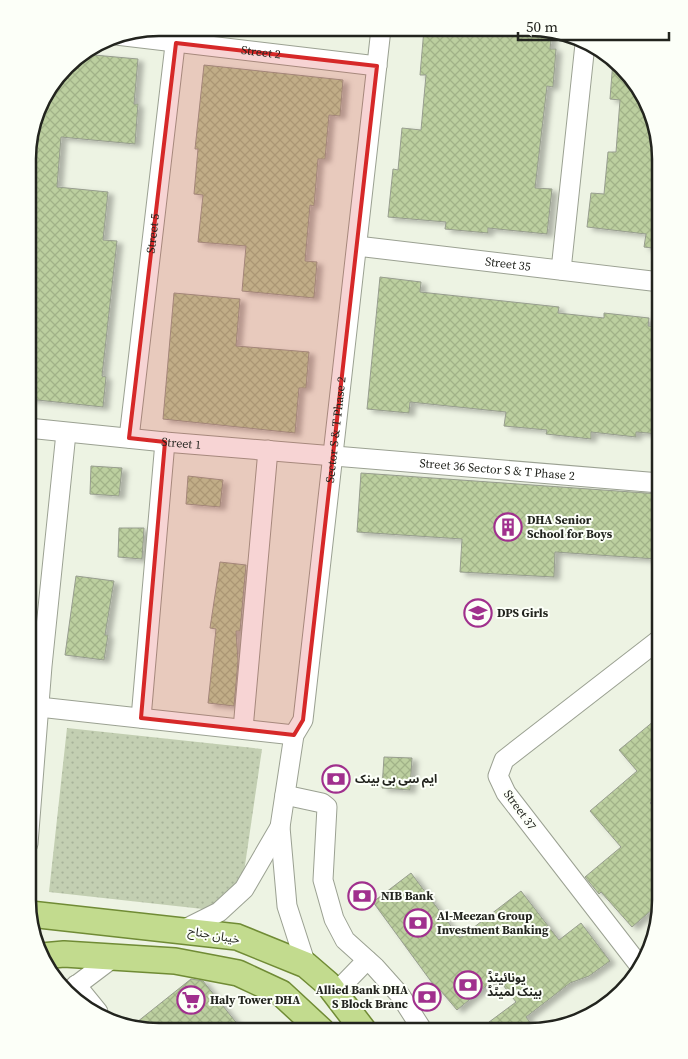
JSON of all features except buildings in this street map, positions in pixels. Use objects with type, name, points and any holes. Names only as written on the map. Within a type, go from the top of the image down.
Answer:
[{"type":"main road","name":"خیبان جناح","points":[[38,915],[237,937],[279,952],[306,965],[335,993],[358,1023]]},
{"type":"main road","points":[[51,956],[114,957],[175,961],[238,973],[281,993],[313,1023]]},
{"type":"street","name":"Sector S & T Phase 2","points":[[306,965],[287,906],[280,827],[294,735],[303,720],[380,36]]},
{"type":"street","name":"Street 5","points":[[129,438],[176,37]]},
{"type":"street","name":"Street 2","points":[[188,37],[377,66]]},
{"type":"street","points":[[560,270],[584,50]]},
{"type":"street","name":"Street 35","points":[[358,246],[652,281]]},
{"type":"street","name":"Street 1","points":[[36,429],[334,456]]},
{"type":"street","points":[[36,658],[66,433]]},
{"type":"street","points":[[141,718],[165,442]]},
{"type":"street","points":[[243,728],[268,450]]},
{"type":"street","name":"Street 36 Sector S & T Phase 2","points":[[334,456],[652,481]]},
{"type":"street","name":"Street 37","points":[[635,960],[506,793],[498,776],[504,760],[651,647]]},
{"type":"street","points":[[36,676],[39,708],[36,728]]},
{"type":"street","points":[[39,708],[243,728],[294,735]]},
{"type":"street","points":[[285,795],[322,803],[327,807],[323,880],[334,919],[345,940],[400,995],[418,1023]]},
{"type":"street","name":"Sector S & T Phase 2","points":[[183,930],[219,912],[244,889],[280,827]]},
{"type":"street","points":[[73,988],[114,957]]},
{"type":"street","points":[[335,993],[367,960]]},
{"type":"highlighted area","points":[[176,43],[377,66],[303,720],[294,735],[141,718],[165,442],[129,438]]},
{"type":"green space","points":[[67,728],[262,749],[244,872],[223,900],[203,909],[49,892]]},
{"type":"place","name":"DHA Senior School for Boys","points":[[508,527]]},
{"type":"place","name":"DPS Girls","points":[[478,613]]},
{"type":"place","name":"ایم سی بی بینک","points":[[336,779]]},
{"type":"place","name":"NIB Bank","points":[[362,896]]},
{"type":"place","name":"Al-Meezan Group Investment Banking","points":[[418,923]]},
{"type":"place","name":"یونائیٹڈ بینک لمیٹڈ","points":[[468,985]]},
{"type":"place","name":"Allied Bank DHA S Block Branc","points":[[427,997]]},
{"type":"place","name":"Haly Tower DHA","points":[[191,1000]]}]
